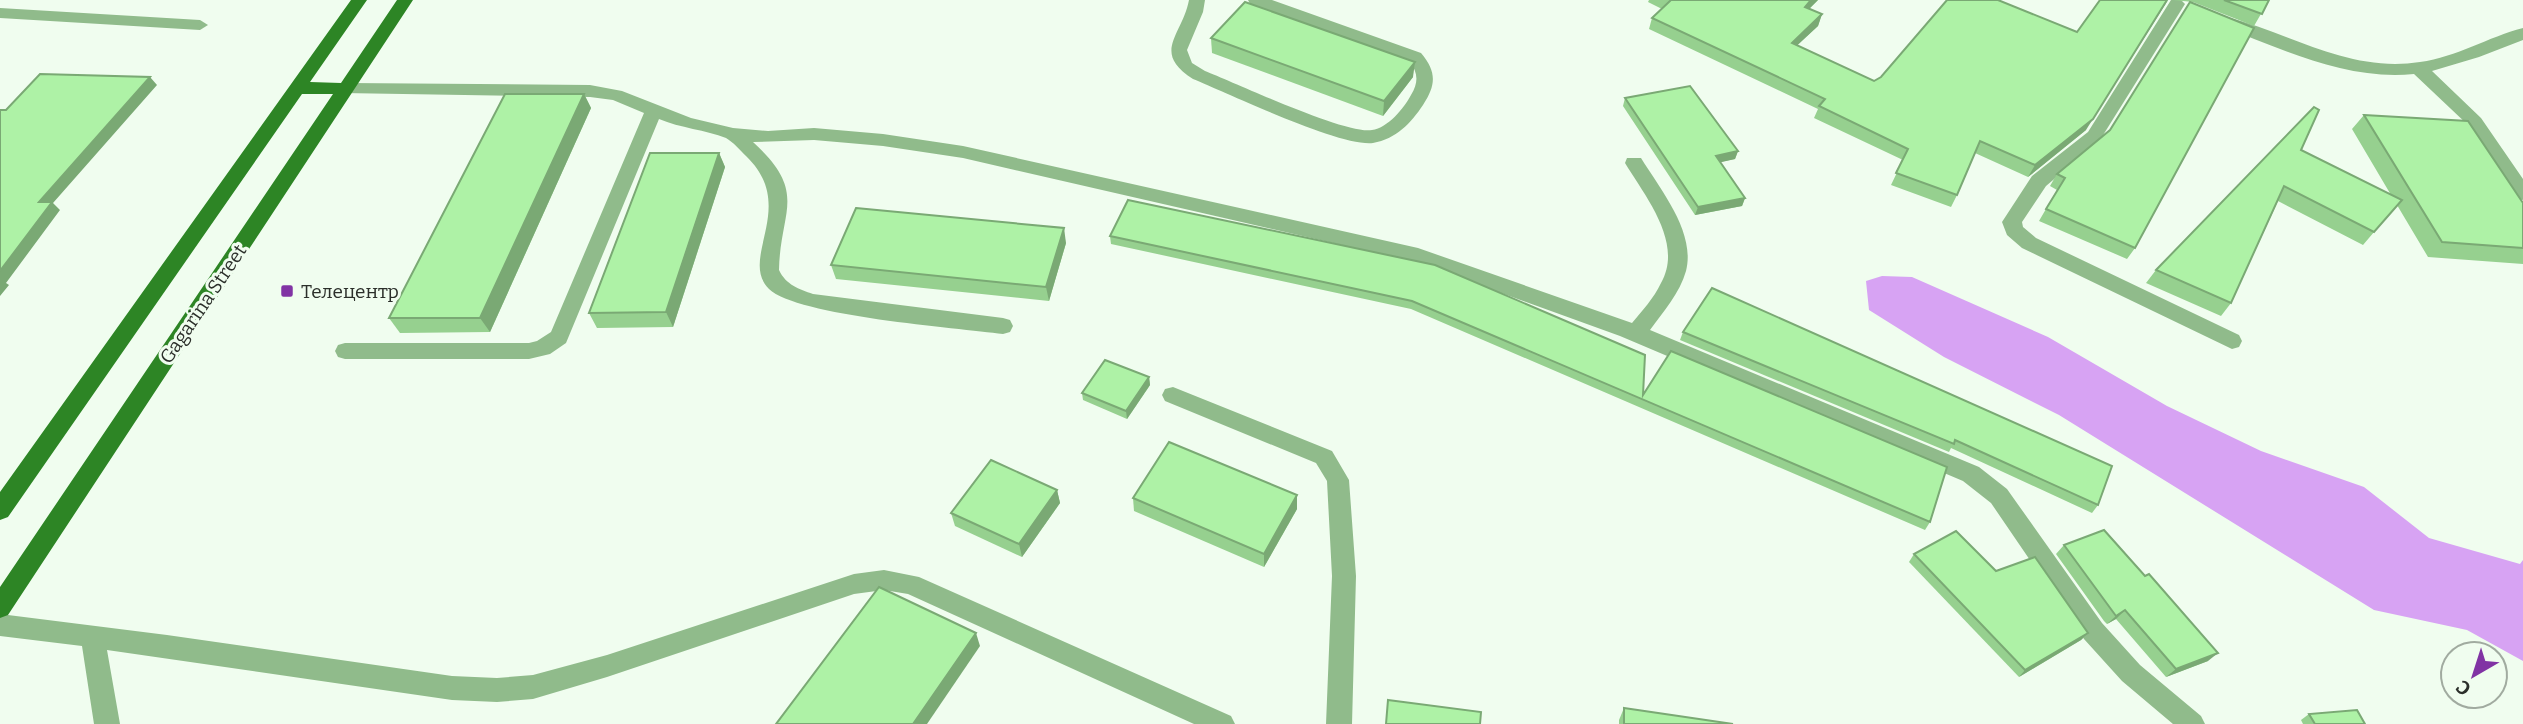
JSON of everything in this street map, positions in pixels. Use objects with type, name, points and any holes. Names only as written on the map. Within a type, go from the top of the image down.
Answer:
[{"type":"main road","points":[[0,510],[359,0]]},
{"type":"main road","name":"Gagarina Street","points":[[0,607],[405,0]]},
{"type":"main road","points":[[298,88],[348,89]]},
{"type":"street","points":[[1197,0],[1178,48],[1178,59],[1185,68],[1211,80],[1342,133],[1365,138],[1383,135],[1396,127],[1423,93],[1427,78],[1423,66],[1415,57],[1256,0]]},
{"type":"street","points":[[2178,4],[2094,136],[2039,181],[2012,222],[2014,230],[2029,243],[2232,341]]},
{"type":"street","points":[[0,13],[200,25]]},
{"type":"street","points":[[2216,18],[2345,63],[2386,70],[2419,69],[2523,33]]},
{"type":"street","points":[[2419,69],[2475,122],[2523,193]]},
{"type":"street","points":[[348,89],[590,91],[616,95],[686,123],[733,134],[768,137],[814,134],[883,140],[963,152],[1418,255],[1637,332],[1971,474],[1999,496],[2093,631],[2131,673],[2192,724]]},
{"type":"street","points":[[345,351],[529,351],[551,344],[559,337],[654,110]]},
{"type":"street","points":[[733,134],[763,161],[777,188],[779,219],[768,270],[774,284],[789,296],[1003,326]]},
{"type":"street","points":[[1634,163],[1668,216],[1678,252],[1674,280],[1637,332]]},
{"type":"street","points":[[1173,395],[1324,457],[1338,481],[1344,576],[1339,724]]},
{"type":"street","points":[[0,625],[452,688],[497,690],[533,687],[607,666],[854,584],[884,580],[911,584],[1222,724]]},
{"type":"street","points":[[93,637],[107,724]]},
{"type":"shaded area","points":[[1882,276],[1912,277],[2048,337],[2167,406],[2261,451],[2364,487],[2429,538],[2520,564],[2523,560],[2523,661],[2509,653],[2509,640],[2485,640],[2467,630],[2374,610],[2059,415],[1944,357],[1869,310],[1866,281]]},
{"type":"building","points":[[1671,0],[1811,0],[1805,7],[1822,14],[1792,43],[1874,81],[1881,77],[1947,0],[1998,0],[2077,32],[2100,0],[2167,0],[2093,119],[2035,165],[1980,141],[1957,195],[1896,173],[1908,149],[1819,106],[1825,99],[1652,18]]},
{"type":"building","points":[[2224,0],[2269,0],[2262,14]]},
{"type":"building","points":[[1245,2],[1415,62],[1384,101],[1211,38]]},
{"type":"building","points":[[2190,2],[2254,28],[2135,248],[2046,209],[2065,178],[2057,174],[2110,130]]},
{"type":"building","points":[[40,74],[150,77],[39,202],[52,202],[0,271],[0,110],[6,110]]},
{"type":"building","points":[[1690,86],[1738,151],[1716,156],[1745,198],[1698,207],[1625,98]]},
{"type":"building","points":[[505,94],[584,94],[480,318],[389,318]]},
{"type":"building","points":[[2314,107],[2319,110],[2301,150],[2402,200],[2374,232],[2284,186],[2231,303],[2156,270]]},
{"type":"building","points":[[2364,115],[2468,121],[2523,203],[2523,248],[2442,242]]},
{"type":"building","points":[[650,153],[719,153],[666,312],[589,313]]},
{"type":"building","points":[[1128,200],[1435,265],[1645,355],[1643,395],[1671,351],[1947,467],[1930,522],[1412,301],[1110,236]]},
{"type":"building","points":[[856,208],[1064,228],[1046,287],[831,265]]},
{"type":"building","points":[[1712,288],[2112,466],[2098,505],[1955,440],[1954,444],[1683,332]]},
{"type":"building","points":[[1105,360],[1149,377],[1126,411],[1082,393]]},
{"type":"building","points":[[1169,442],[1297,495],[1264,554],[1133,498]]},
{"type":"building","points":[[991,460],[1057,490],[1019,544],[951,513]]},
{"type":"building","points":[[2104,530],[2145,576],[2149,574],[2218,653],[2176,669],[2125,610],[2116,616],[2064,545]]},
{"type":"building","points":[[1956,531],[1996,571],[2035,557],[2088,633],[2025,670],[1914,554]]},
{"type":"building","points":[[879,587],[976,633],[913,724],[776,724]]},
{"type":"building","points":[[1388,700],[1481,712],[1480,724],[1386,724]]},
{"type":"building","points":[[1624,708],[1733,724],[1624,724]]},
{"type":"building","points":[[2357,710],[2365,724],[2315,724],[2309,714]]},
{"type":"place","name":"Телецентр","points":[[287,291]]}]
